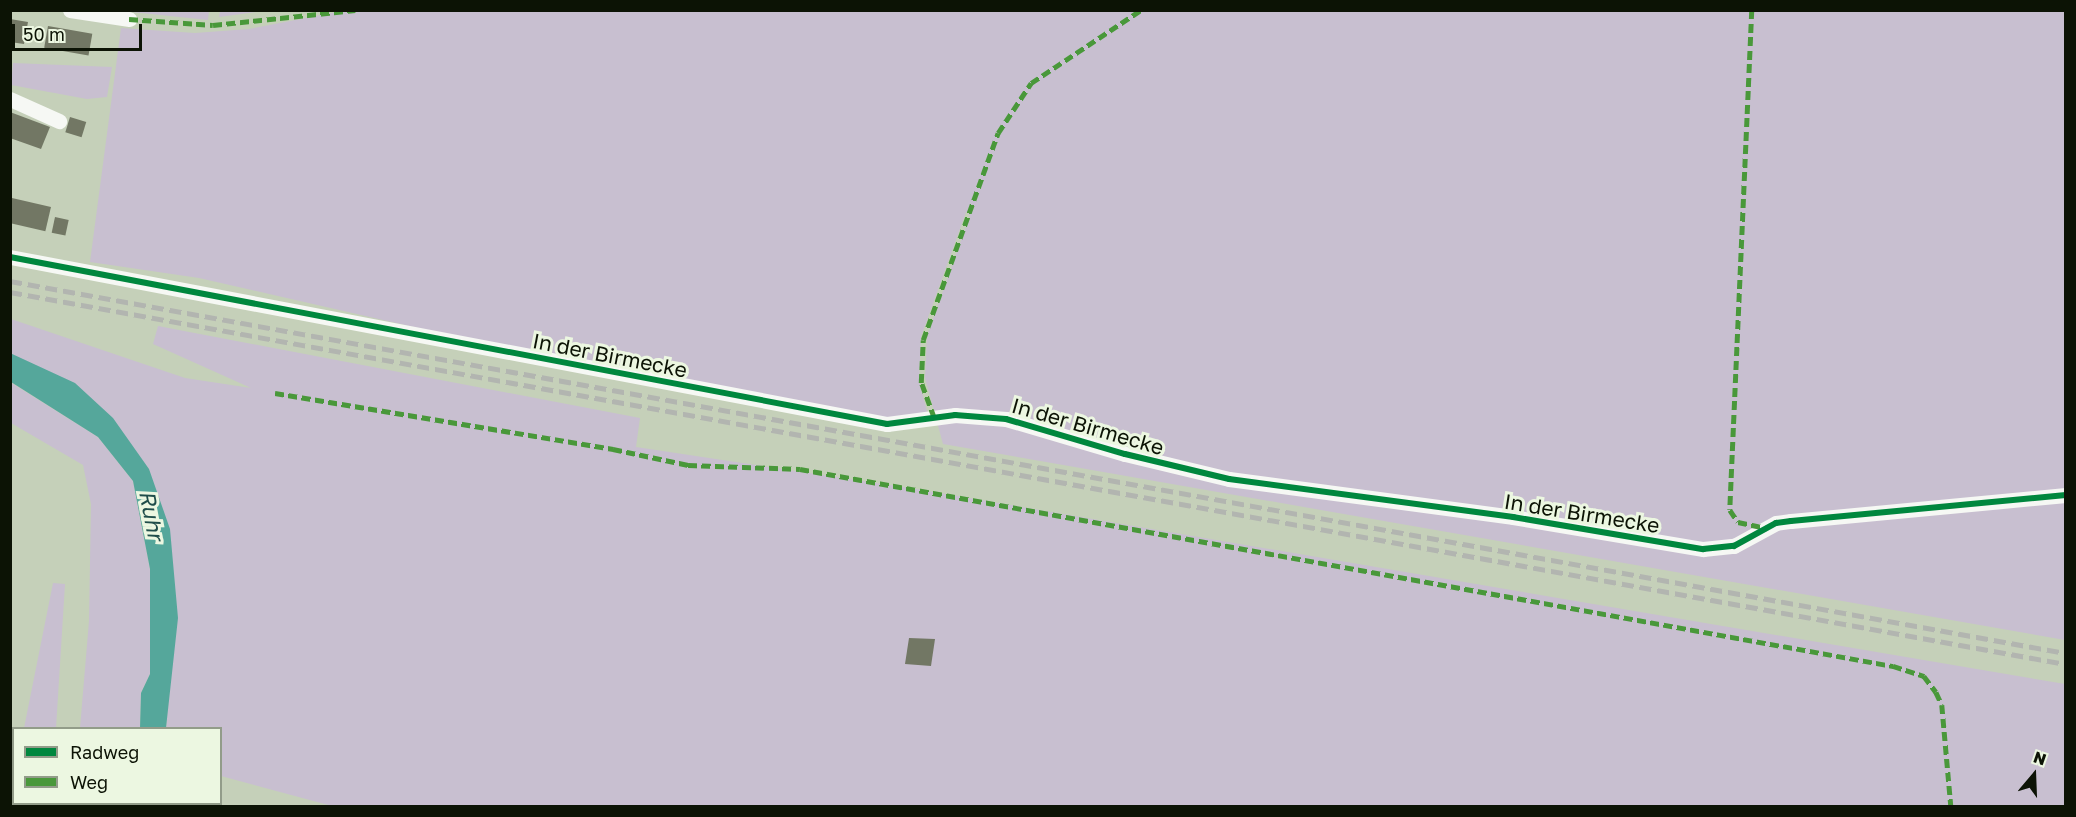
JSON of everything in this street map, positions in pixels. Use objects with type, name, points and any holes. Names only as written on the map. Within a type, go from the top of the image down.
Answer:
[{"type":"street","points":[[70,10],[129,19]]},
{"type":"street","points":[[10,99],[59,121]]},
{"type":"street","name":"In der Birmecke","points":[[10,257],[886,424],[955,415],[997,417],[1229,479],[1513,518],[1703,549],[1734,546],[1783,522],[2066,495]]},
{"type":"shaded area","points":[[220,10],[264,11],[219,17]]},
{"type":"shaded area","points":[[347,10],[2065,11],[2065,640],[943,444],[925,378],[927,336],[970,215],[966,212],[921,337],[919,381],[928,415],[892,420],[488,344],[199,278],[90,262],[121,28],[195,33],[249,29]]},
{"type":"shaded area","points":[[122,11],[209,11],[208,20]]},
{"type":"shaded area","points":[[13,63],[112,67],[107,97],[87,99],[11,85]]},
{"type":"shaded area","points":[[11,319],[185,378],[251,388],[153,344],[158,326],[640,418],[636,447],[916,489],[2065,684],[2065,806],[332,806],[222,776],[222,727],[166,727],[168,694],[149,469],[11,353]]},
{"type":"shaded area","points":[[10,382],[98,437],[133,481],[150,569],[150,674],[141,693],[140,727],[80,727],[89,621],[91,504],[83,465],[11,423]]},
{"type":"shaded area","points":[[53,583],[65,584],[56,727],[24,727]]},
{"type":"shaded area","points":[[12,785],[12,805],[48,805],[47,806],[11,806]]},
{"type":"shaded area","points":[[74,805],[139,805],[139,806]]},
{"type":"water","name":"Ruhr","points":[[10,353],[75,383],[113,418],[149,469],[170,529],[178,618],[166,727],[140,727],[141,693],[150,674],[150,569],[133,481],[98,437],[11,382]]},
{"type":"building","points":[[10,19],[28,22],[24,44],[10,42]]},
{"type":"building","points":[[48,26],[92,34],[88,55],[44,48]]},
{"type":"building","points":[[10,112],[50,127],[41,149],[10,138]]},
{"type":"building","points":[[70,117],[86,122],[82,137],[65,132]]},
{"type":"building","points":[[12,198],[51,207],[45,231],[10,223]]},
{"type":"building","points":[[55,217],[69,220],[65,236],[52,233]]},
{"type":"building","points":[[909,638],[935,639],[931,666],[905,664]]},
{"type":"railway","points":[[10,281],[2066,653]]},
{"type":"railway","points":[[10,292],[2066,664]]},
{"type":"marked path","points":[[129,19],[213,25],[355,10]]},
{"type":"marked path","points":[[934,418],[921,383],[923,340],[998,133],[1031,83],[1141,10]]},
{"type":"marked path","points":[[1752,10],[1730,510],[1738,522],[1767,528]]},
{"type":"marked path","points":[[275,393],[613,449],[688,465],[800,469],[1893,666],[1924,676],[1942,705],[1951,806]]},
{"type":"cycle path","points":[[10,257],[887,424],[955,415],[1006,419],[1125,454],[1229,479],[1513,517],[1703,549],[1734,546],[1776,523],[2066,495]]}]
